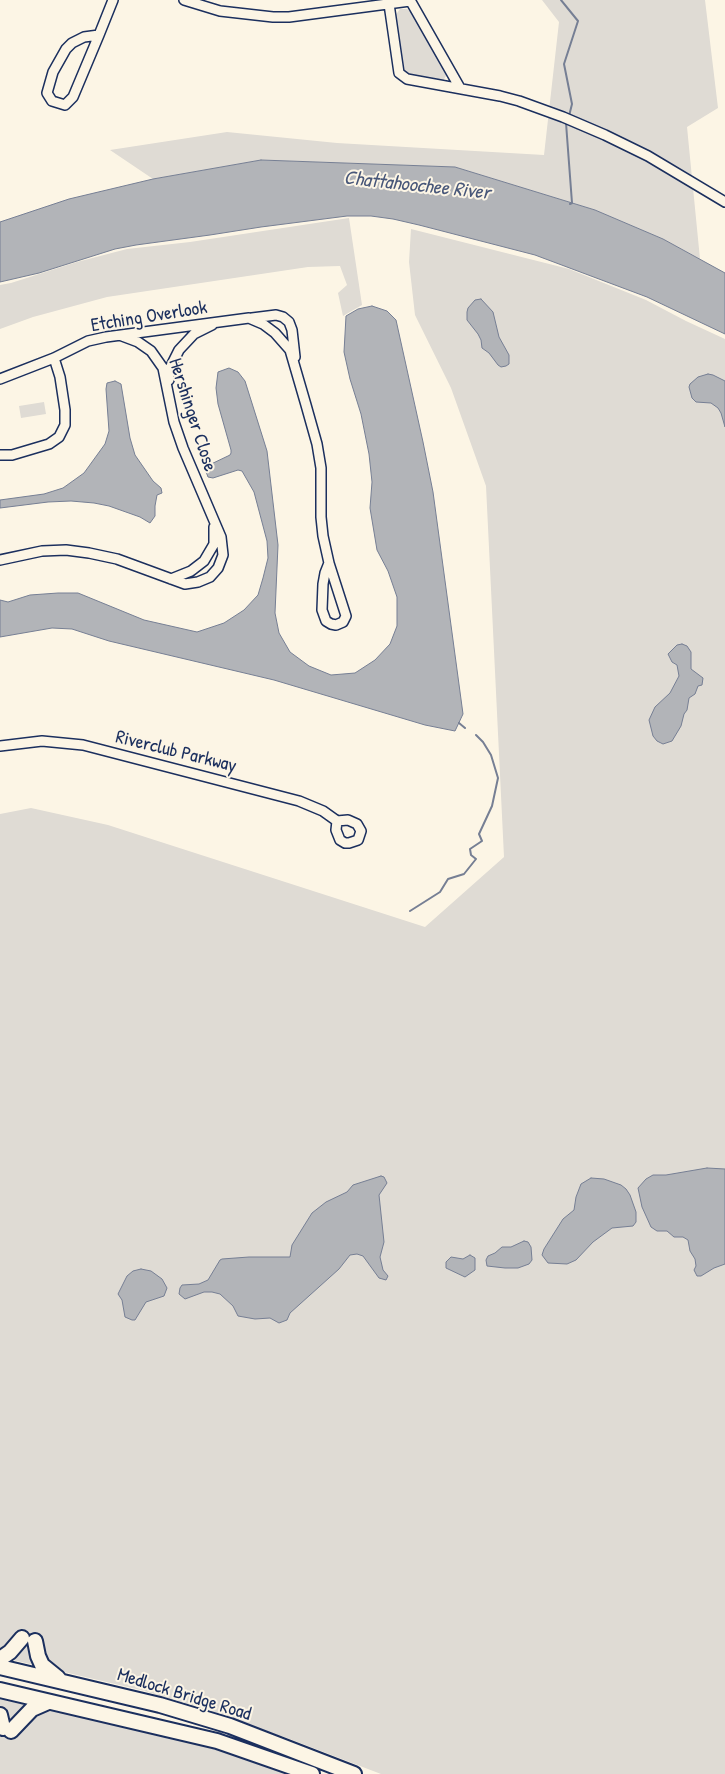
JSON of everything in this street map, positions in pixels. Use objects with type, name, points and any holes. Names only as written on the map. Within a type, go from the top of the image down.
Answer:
[{"type":"highway","points":[[0,1659],[28,1639],[42,1665],[56,1676],[68,1682]]},
{"type":"highway","name":"Medlock Bridge Road","points":[[0,1667],[160,1705],[230,1726],[354,1774]]},
{"type":"highway","name":"Medlock Bridge Road","points":[[0,1690],[217,1741],[312,1774]]},
{"type":"highway","points":[[5,1725],[48,1702]]},
{"type":"street","points":[[99,36],[84,37],[72,42],[66,49],[53,72],[49,86],[48,93],[52,101],[65,105],[73,98],[99,36],[113,0]]},
{"type":"street","points":[[184,0],[220,11],[274,17],[289,17],[410,1],[460,88]]},
{"type":"street","points":[[389,4],[399,73],[407,80],[460,88],[520,101],[561,116],[648,156],[725,202]]},
{"type":"street","name":"Etching Overlook","points":[[0,379],[54,358],[88,341],[276,315],[283,317],[289,322],[292,330],[295,364]]},
{"type":"street","name":"Etching Overlook","points":[[249,318],[263,324],[275,333],[290,350],[295,364],[317,444],[321,468],[323,536],[329,563],[346,616],[343,622],[336,625],[326,621],[322,610],[322,584],[329,563]]},
{"type":"street","points":[[169,392],[170,370],[179,350],[194,334],[222,322]]},
{"type":"street","name":"Hershinger Close","points":[[0,560],[42,551],[74,551],[117,559],[185,584],[198,582],[210,577],[218,568],[223,555],[221,536],[174,422],[163,368],[151,351],[138,342],[121,335]]},
{"type":"street","points":[[0,456],[12,455],[49,444],[59,437],[65,425],[65,410],[60,376],[54,358]]},
{"type":"street","name":"Hershinger Close","points":[[171,579],[191,571],[204,561],[214,544],[214,522]]},
{"type":"street","name":"Riverclub Parkway","points":[[0,746],[42,741],[83,745],[300,800],[338,821]]},
{"type":"shaded area","points":[[542,0],[705,0],[718,108],[687,127],[700,259],[663,239],[595,210],[455,167],[261,160],[153,179],[110,150],[227,132],[337,143],[544,155],[559,22]]},
{"type":"shaded area","points":[[400,9],[407,9],[411,12],[447,74],[443,81],[410,75],[404,72],[395,16]]},
{"type":"shaded area","points":[[349,218],[362,305],[343,316],[338,293],[347,285],[340,266],[308,267],[107,297],[33,317],[0,329],[0,285],[127,249],[190,242]]},
{"type":"shaded area","points":[[411,229],[569,269],[646,300],[725,339],[725,1774],[381,1774],[287,1738],[145,1691],[0,1657],[0,814],[31,808],[108,825],[425,927],[504,857],[486,486],[451,388],[415,315],[409,262]]},
{"type":"shaded area","points":[[44,402],[46,414],[21,418],[19,406]]},
{"type":"shaded area","points":[[0,1699],[155,1734],[263,1762],[295,1774],[0,1774]]},
{"type":"water","name":"Chattahoochee River","points":[[261,160],[455,167],[595,210],[663,239],[725,273],[725,334],[647,297],[535,255],[419,225],[371,216],[347,216],[136,245],[115,249],[39,273],[0,282],[0,222],[69,199],[153,179]]},
{"type":"water","points":[[481,299],[493,312],[499,337],[509,355],[509,364],[506,366],[501,367],[498,365],[489,353],[482,348],[478,334],[467,320],[468,308],[475,300]]},
{"type":"water","points":[[372,306],[387,311],[396,320],[433,492],[463,714],[455,731],[425,725],[274,680],[109,641],[72,629],[52,628],[0,637],[0,600],[8,602],[30,595],[78,593],[144,620],[197,632],[224,623],[244,610],[258,595],[268,558],[267,541],[254,492],[242,471],[238,470],[213,478],[208,477],[205,469],[207,466],[231,453],[218,404],[216,388],[218,372],[229,368],[238,372],[245,381],[267,451],[278,545],[275,613],[279,633],[290,652],[309,666],[331,675],[355,673],[375,660],[390,644],[397,626],[397,597],[388,571],[377,550],[370,508],[372,482],[369,454],[361,414],[344,352],[346,316],[358,309]]},
{"type":"water","points":[[708,374],[725,381],[725,427],[718,408],[711,403],[696,402],[692,398],[690,384],[698,377]]},
{"type":"water","points":[[115,381],[121,384],[130,438],[135,455],[153,481],[161,488],[162,493],[157,495],[155,516],[150,523],[140,517],[94,503],[48,502],[0,508],[0,500],[44,494],[63,488],[84,473],[105,444],[109,431],[106,389],[107,383]]},
{"type":"water","points":[[677,645],[687,646],[691,652],[691,669],[703,678],[702,685],[698,686],[695,694],[689,698],[681,726],[672,741],[663,744],[653,736],[649,720],[655,707],[670,693],[679,676],[677,665],[672,662],[668,654]]},
{"type":"water","points":[[707,1168],[725,1169],[725,1264],[701,1276],[697,1276],[694,1270],[696,1266],[695,1259],[690,1251],[688,1240],[683,1237],[674,1237],[667,1231],[657,1231],[651,1227],[642,1207],[638,1188],[646,1179],[653,1175],[666,1175]]},
{"type":"water","points":[[381,1176],[384,1177],[387,1183],[379,1195],[384,1242],[380,1257],[383,1270],[388,1276],[386,1280],[379,1278],[363,1256],[357,1254],[350,1255],[339,1269],[290,1313],[287,1320],[279,1323],[270,1318],[255,1319],[238,1316],[233,1306],[220,1294],[204,1292],[185,1299],[179,1294],[182,1285],[199,1284],[208,1280],[222,1259],[290,1257],[292,1245],[312,1213],[326,1202],[347,1192],[353,1185]]},
{"type":"water","points":[[591,1178],[604,1179],[621,1185],[626,1189],[636,1212],[636,1222],[633,1226],[612,1228],[593,1242],[576,1260],[567,1264],[548,1263],[542,1255],[544,1249],[563,1219],[574,1210],[581,1184]]},
{"type":"water","points":[[524,1241],[528,1242],[531,1247],[532,1260],[529,1264],[518,1268],[487,1266],[486,1260],[488,1256],[502,1247],[511,1247]]},
{"type":"water","points":[[470,1255],[475,1258],[475,1270],[465,1277],[446,1268],[446,1262],[451,1257],[463,1259]]},
{"type":"water","points":[[141,1269],[151,1271],[162,1279],[167,1288],[164,1296],[146,1302],[135,1320],[132,1320],[125,1317],[122,1300],[118,1294],[127,1276],[133,1271]]},
{"type":"waterway","points":[[561,0],[578,21],[564,64],[572,104],[569,116]]},
{"type":"waterway","points":[[566,123],[572,203],[570,204]]},
{"type":"waterway","points":[[459,723],[465,728]]},
{"type":"waterway","points":[[410,911],[440,892],[448,879],[464,874],[476,859],[471,855],[470,849],[482,841],[479,834],[492,806],[498,778],[491,755],[476,735]]}]
